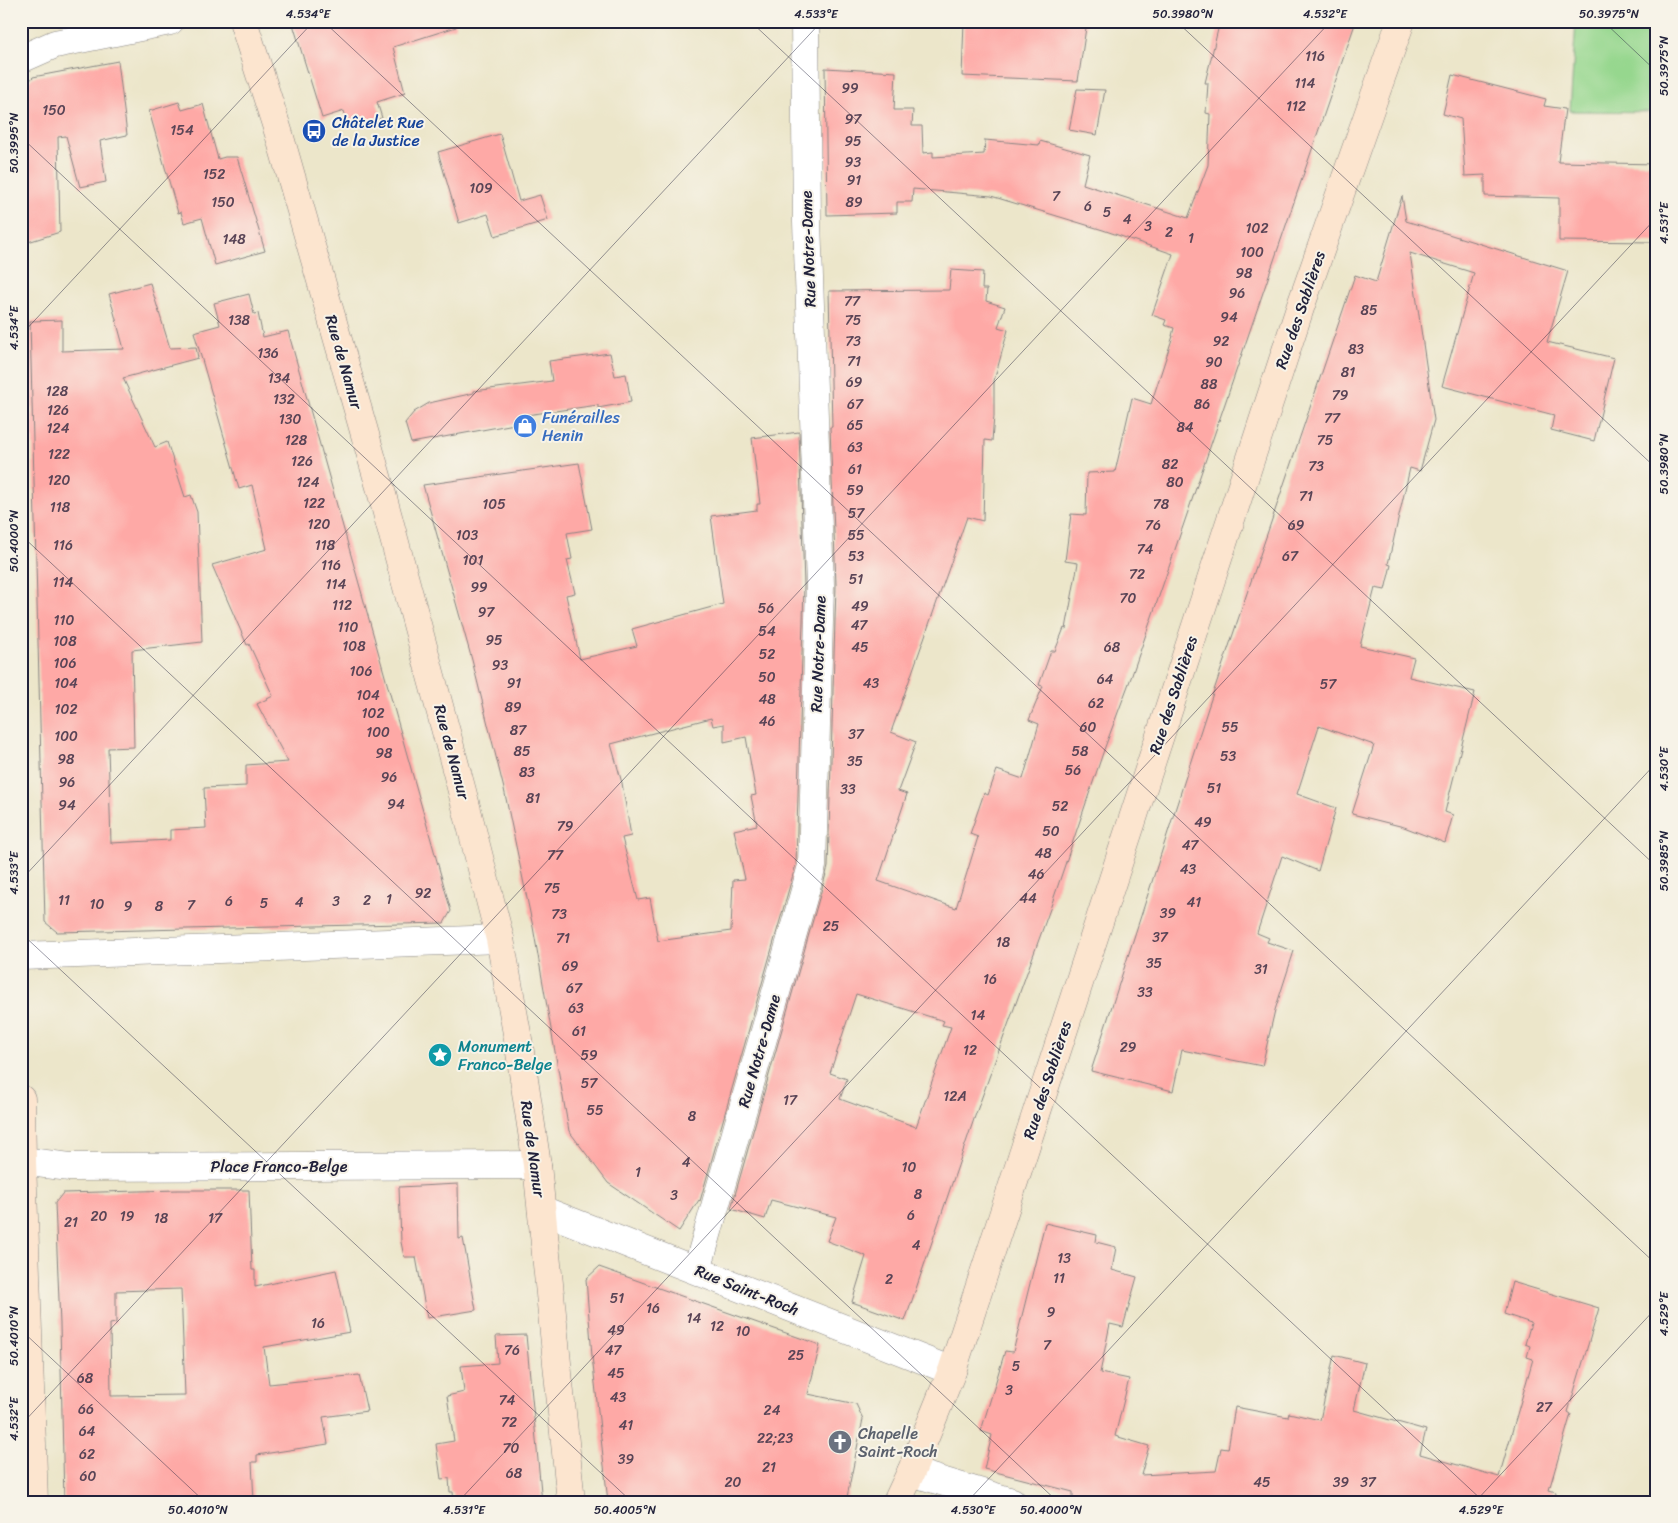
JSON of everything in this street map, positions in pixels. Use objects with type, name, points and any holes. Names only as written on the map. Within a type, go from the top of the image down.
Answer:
[{"type":"main road","name":"Rue de Namur","points":[[243,21],[279,134],[380,487],[500,939],[518,1039],[537,1165],[571,1502]]},
{"type":"main road","name":"Rue des Sablières","points":[[897,1502],[912,1472],[952,1371],[1300,308],[1400,21]]},
{"type":"main road","points":[[21,1098],[21,1161],[34,1502]]},
{"type":"street","points":[[21,59],[55,44],[170,21]]},
{"type":"street","name":"Rue Notre-Dame","points":[[697,1270],[812,866],[820,585],[807,222],[806,21]]},
{"type":"street","points":[[21,956],[500,939]]},
{"type":"street","name":"Place Franco-Belge","points":[[21,1161],[70,1167],[537,1165]]},
{"type":"street","name":"Rue Saint-Roch","points":[[542,1210],[952,1371]]},
{"type":"street","points":[[912,1472],[1012,1502]]},
{"type":"green space","points":[[1576,21],[1657,21],[1657,112],[1570,111]]},
{"type":"building","points":[[292,21],[455,21],[456,27],[393,47],[405,93],[377,102],[382,118],[349,128],[344,111],[322,118]]},
{"type":"building","points":[[964,21],[1087,21],[1078,81],[962,76]]},
{"type":"building","points":[[1220,21],[1356,21],[1132,675],[974,1119],[905,1321],[852,1302],[866,1256],[827,1241],[836,1217],[771,1200],[765,1219],[731,1209],[828,867],[836,585],[830,427],[832,427],[829,291],[949,290],[951,270],[983,272],[982,289],[987,289],[986,301],[1005,307],[998,327],[1008,330],[994,381],[992,441],[985,440],[983,521],[967,517],[891,732],[916,742],[898,791],[907,794],[878,881],[956,908],[978,837],[970,834],[984,793],[988,795],[997,770],[1023,779],[1039,724],[1029,720],[1043,686],[1039,685],[1051,651],[1055,651],[1064,628],[1066,629],[1078,563],[1065,561],[1071,514],[1086,515],[1087,473],[1115,472],[1132,398],[1151,404],[1174,328],[1164,325],[1166,320],[1152,315],[1173,254],[1103,230],[991,196],[913,189],[912,202],[897,202],[897,213],[827,215],[825,68],[896,72],[894,110],[913,110],[912,126],[922,126],[923,153],[933,152],[933,157],[984,154],[985,140],[1039,145],[1040,141],[1090,155],[1083,184],[1188,218],[1208,165],[1210,114],[1206,113],[1208,83],[1205,83]],"holes":[[[856,994],[944,1021],[942,1025],[951,1027],[916,1127],[840,1099],[847,1079],[830,1073]]]},
{"type":"building","points":[[118,61],[127,135],[100,141],[106,182],[80,187],[66,136],[58,137],[60,232],[28,242],[24,87],[33,77]]},
{"type":"building","points":[[1452,75],[1546,99],[1544,106],[1565,109],[1558,162],[1657,164],[1657,242],[1559,241],[1559,198],[1485,196],[1485,175],[1465,176],[1461,119],[1443,114]]},
{"type":"building","points":[[1077,89],[1105,90],[1097,135],[1069,130]]},
{"type":"building","points":[[179,102],[182,110],[203,104],[218,159],[237,157],[265,251],[215,265],[202,218],[184,223],[181,212],[178,213],[149,111]]},
{"type":"building","points":[[500,134],[519,201],[540,195],[548,220],[495,236],[488,214],[459,223],[438,152]]},
{"type":"building","points":[[1402,196],[1406,221],[1568,271],[1547,342],[1614,358],[1594,441],[1551,430],[1554,415],[1442,386],[1474,273],[1410,253],[1434,420],[1420,471],[1410,468],[1388,564],[1391,565],[1385,590],[1375,588],[1360,646],[1414,658],[1409,677],[1475,692],[1445,812],[1453,815],[1445,843],[1404,827],[1352,814],[1374,745],[1319,726],[1297,794],[1336,808],[1318,871],[1282,856],[1257,933],[1269,938],[1267,942],[1294,951],[1275,1010],[1262,1066],[1182,1050],[1173,1091],[1091,1071],[1208,708],[1355,275],[1376,282]]},
{"type":"building","points":[[150,283],[170,348],[196,347],[198,358],[123,378],[155,447],[167,442],[185,497],[191,495],[197,512],[202,642],[132,650],[134,747],[108,748],[111,843],[170,840],[170,830],[206,828],[204,788],[246,786],[246,765],[288,762],[257,704],[273,696],[249,644],[247,645],[212,565],[267,549],[252,485],[239,489],[194,332],[220,325],[214,303],[249,294],[254,314],[258,313],[263,337],[288,331],[451,911],[444,923],[57,932],[45,922],[30,321],[62,320],[62,351],[124,349],[109,294]]},
{"type":"building","points":[[610,353],[615,376],[626,374],[631,402],[598,408],[598,405],[519,416],[520,423],[411,443],[405,423],[414,412],[429,403],[474,393],[474,391],[552,381],[549,361]]},
{"type":"building","points":[[799,432],[804,585],[796,864],[700,1201],[679,1231],[608,1183],[569,1131],[533,927],[504,789],[472,660],[423,485],[579,463],[592,529],[567,533],[572,559],[567,560],[575,593],[566,595],[580,659],[637,646],[632,629],[723,604],[711,516],[757,510],[757,504],[760,504],[752,438]],"holes":[[[711,718],[713,726],[724,724],[724,742],[746,737],[756,795],[751,796],[757,825],[734,830],[745,879],[733,880],[731,931],[658,941],[650,898],[638,900],[622,838],[631,836],[622,783],[611,744]]]},
{"type":"building","points":[[458,1184],[459,1239],[463,1238],[476,1310],[427,1318],[416,1257],[404,1257],[401,1242],[399,1187]]},
{"type":"building","points":[[249,1190],[252,1270],[255,1270],[255,1287],[336,1270],[350,1332],[264,1347],[269,1384],[359,1375],[367,1411],[323,1417],[328,1444],[257,1455],[257,1462],[252,1462],[254,1502],[64,1502],[55,1203],[63,1193]],"holes":[[[181,1289],[185,1395],[111,1396],[110,1324],[116,1323],[116,1291]]]},
{"type":"building","points":[[1045,1223],[1097,1235],[1096,1242],[1116,1247],[1112,1270],[1137,1277],[1123,1327],[1110,1324],[1100,1373],[1129,1379],[1115,1436],[1149,1446],[1141,1475],[1216,1471],[1221,1448],[1228,1449],[1235,1407],[1288,1417],[1289,1413],[1320,1420],[1334,1355],[1365,1363],[1354,1410],[1426,1430],[1420,1454],[1499,1477],[1533,1359],[1527,1357],[1530,1346],[1525,1344],[1531,1323],[1504,1314],[1512,1282],[1599,1308],[1568,1412],[1571,1414],[1549,1490],[1556,1492],[1555,1502],[1073,1502],[1073,1492],[984,1469],[992,1435],[981,1431],[1005,1351],[1013,1352]]},
{"type":"building","points":[[599,1267],[820,1345],[808,1394],[856,1404],[863,1419],[846,1502],[608,1502],[592,1356],[586,1279]]},
{"type":"building","points":[[526,1335],[542,1502],[454,1502],[453,1492],[450,1492],[449,1478],[441,1479],[436,1444],[454,1441],[447,1396],[464,1392],[461,1366],[498,1363],[496,1336]]},
{"type":"place","name":"Châtelet Rue de la Justice","points":[[314,131]]},
{"type":"place","name":"Funérailles Henin","points":[[525,426]]},
{"type":"place","name":"Monument Franco-Belge","points":[[440,1055]]},
{"type":"place","name":"Chapelle Saint-Roch","points":[[840,1442]]}]
